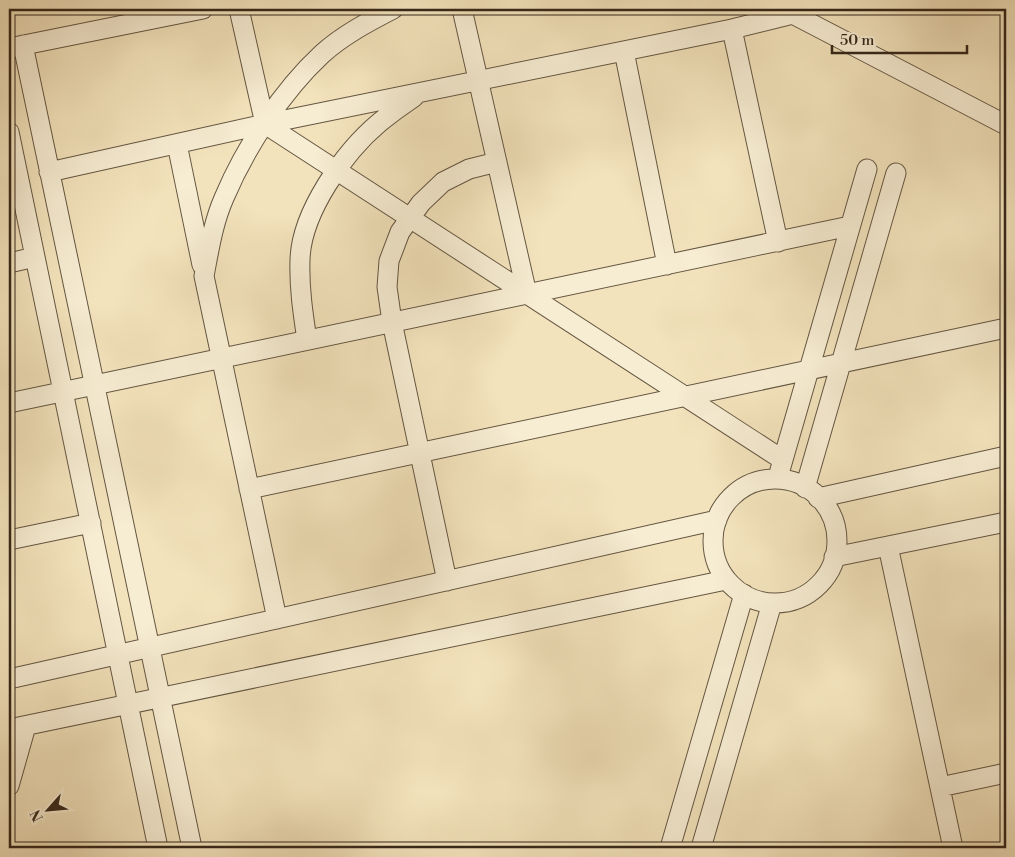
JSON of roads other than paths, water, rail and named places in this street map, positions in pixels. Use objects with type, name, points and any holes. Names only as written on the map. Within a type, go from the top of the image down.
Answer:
[{"type":"street","points":[[192,848],[49,172],[16,46],[203,9]]},
{"type":"street","points":[[238,9],[265,124],[782,460]]},
{"type":"street","points":[[204,276],[210,242],[223,200],[242,160],[265,124],[293,86],[323,53],[354,30],[393,9]]},
{"type":"street","points":[[462,9],[527,294]]},
{"type":"street","points":[[49,172],[265,124],[732,29],[788,11],[1006,125]]},
{"type":"street","points":[[732,29],[778,242]]},
{"type":"street","points":[[624,51],[667,265]]},
{"type":"street","points":[[307,340],[301,298],[300,259],[305,228],[316,201],[356,145],[379,122],[422,92]]},
{"type":"street","points":[[9,132],[158,848]]},
{"type":"street","points":[[176,144],[276,619]]},
{"type":"street","points":[[447,581],[392,322],[387,287],[389,261],[400,232],[421,203],[443,182],[469,169],[497,162]]},
{"type":"street","points":[[777,480],[867,169]]},
{"type":"street","points":[[811,493],[841,363],[896,174]]},
{"type":"street","points":[[9,403],[850,226]]},
{"type":"street","points":[[9,263],[35,257]]},
{"type":"street","points":[[249,489],[1006,328]]},
{"type":"street","points":[[811,493],[1006,456]]},
{"type":"street","points":[[768,480],[792,482],[811,493],[829,513],[834,524],[836,536],[834,557],[829,571],[822,581],[804,596],[793,601],[781,603],[757,601],[736,590],[726,580],[721,571],[713,548],[713,536],[717,520],[726,502],[745,487],[756,482],[768,480]]},
{"type":"street","points":[[9,679],[717,520]]},
{"type":"street","points":[[834,557],[1006,522]]},
{"type":"street","points":[[9,540],[91,523]]},
{"type":"street","points":[[888,546],[953,848]]},
{"type":"street","points":[[9,786],[17,727],[726,580]]},
{"type":"street","points":[[670,848],[744,594]]},
{"type":"street","points":[[701,848],[772,603]]},
{"type":"street","points":[[940,787],[1006,773]]}]
